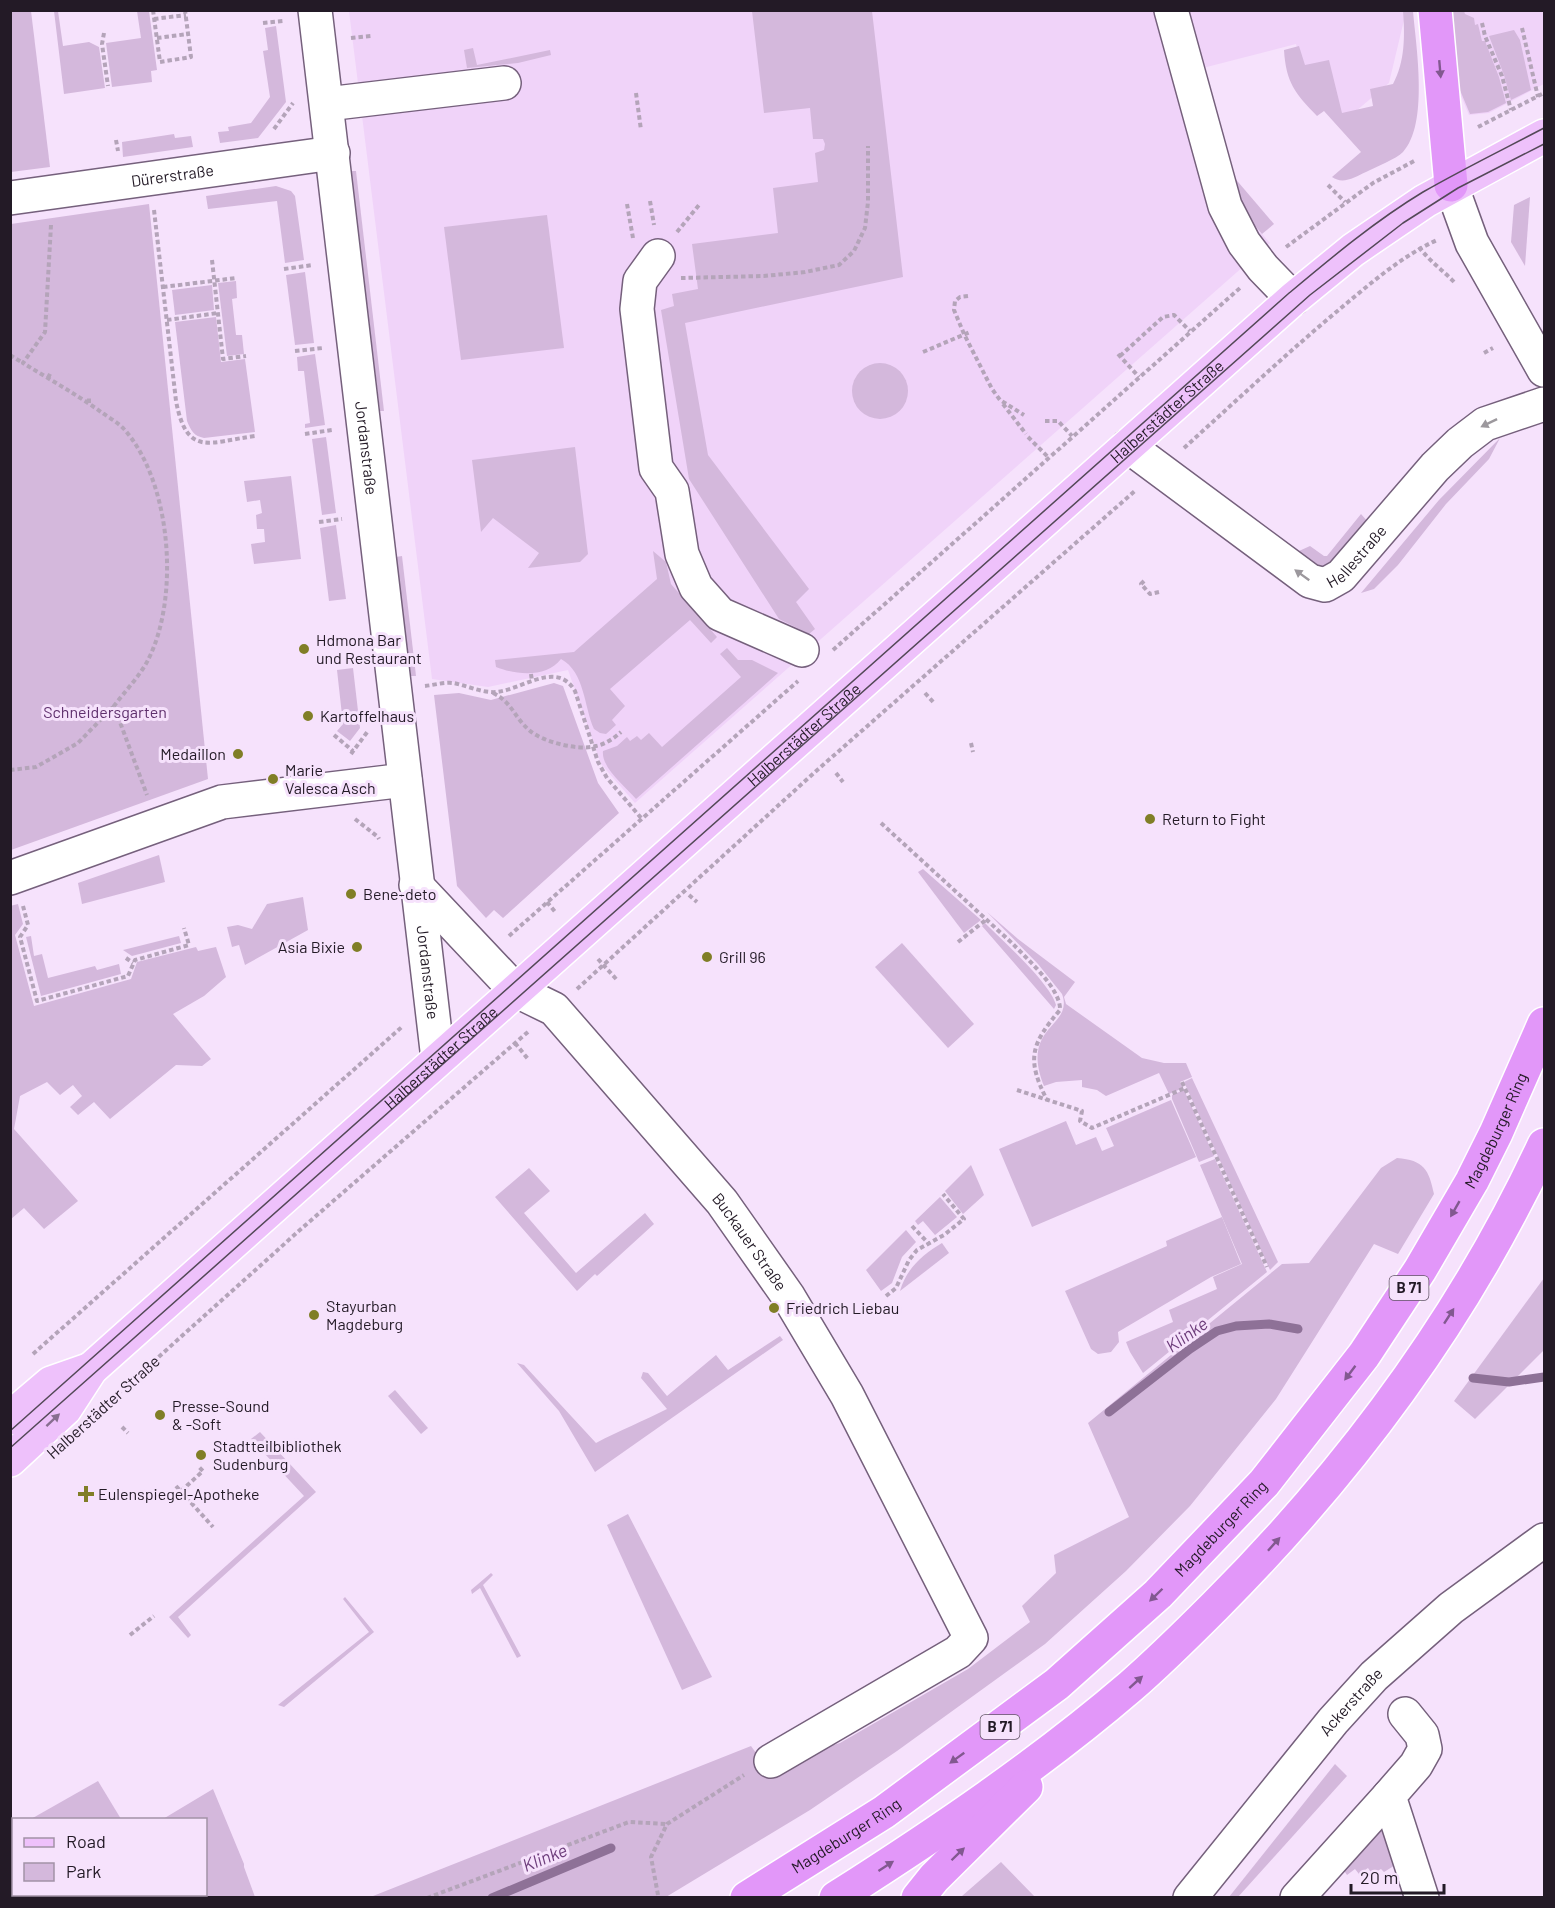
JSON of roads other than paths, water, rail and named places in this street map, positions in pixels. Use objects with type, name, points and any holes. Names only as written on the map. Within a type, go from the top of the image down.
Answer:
[{"type":"highway","points":[[1435,10],[1451,185]]},
{"type":"highway","name":"Magdeburger Ring","points":[[747,1898],[884,1812],[1057,1684],[1158,1594],[1264,1483],[1364,1355],[1420,1270],[1472,1181],[1545,1024]]},
{"type":"highway","points":[[836,1898],[994,1791],[1091,1719],[1173,1647],[1251,1570],[1310,1504],[1418,1365],[1469,1286],[1545,1145]]},
{"type":"highway","points":[[918,1898],[934,1878],[983,1831],[1091,1719]]},
{"type":"main road","name":"Halberstädter Straße","points":[[10,1460],[65,1409],[91,1369],[1293,299],[1368,239],[1451,185],[1545,136]]},
{"type":"main road","name":"Halberstädter Straße","points":[[10,1418],[51,1383],[91,1369]]},
{"type":"street","name":"Jordanstraße","points":[[315,10],[438,1059]]},
{"type":"street","points":[[1171,10],[1225,206],[1245,243],[1263,268],[1293,299]]},
{"type":"street","points":[[327,104],[504,82]]},
{"type":"street","name":"Dürerstraße","points":[[10,198],[333,153]]},
{"type":"street","points":[[1451,185],[1472,243],[1545,370]]},
{"type":"street","points":[[649,268],[637,309],[656,468],[672,491],[682,554],[696,587],[720,614],[810,662]]},
{"type":"street","name":"Hellestraße","points":[[1128,446],[1310,581],[1325,585],[1341,576],[1436,467],[1460,443],[1485,424],[1545,404]]},
{"type":"street","points":[[16,887],[222,802],[405,780]]},
{"type":"street","name":"Jordanstraße","points":[[416,885],[515,990]]},
{"type":"street","name":"Buckauer Straße","points":[[515,990],[554,1009],[722,1202],[788,1296],[847,1395],[971,1638],[958,1652],[771,1761]]},
{"type":"street","name":"Ackerstraße","points":[[1190,1898],[1333,1721],[1374,1676],[1451,1608],[1545,1540]]},
{"type":"street","points":[[1297,1898],[1416,1765],[1425,1749],[1422,1736],[1405,1714]]},
{"type":"street","points":[[1389,1796],[1422,1898]]},
{"type":"waterway","name":"Klinke","points":[[1109,1412],[1190,1349],[1217,1331],[1236,1326],[1269,1324],[1298,1329]]},
{"type":"waterway","name":"Klinke","points":[[1473,1378],[1509,1382],[1544,1377]]},
{"type":"waterway","name":"Klinke","points":[[492,1898],[611,1848]]},
{"type":"tram line","points":[[10,1431],[1288,294],[1354,240],[1405,203],[1453,175],[1544,128]]},
{"type":"tram line","points":[[10,1448],[1310,295],[1403,223],[1458,188],[1544,144]]},
{"type":"place","name":"Hdmona Bar und Restaurant","points":[[304,649]]},
{"type":"place","name":"Kartoffelhaus","points":[[308,716]]},
{"type":"place","name":"Medaillon","points":[[238,754]]},
{"type":"place","name":"Marie Valesca Asch","points":[[273,779]]},
{"type":"place","name":"Return to Fight","points":[[1150,819]]},
{"type":"place","name":"Bene-deto","points":[[351,894]]},
{"type":"place","name":"Asia Bixie","points":[[357,947]]},
{"type":"place","name":"Grill 96","points":[[707,957]]},
{"type":"place","name":"Friedrich Liebau","points":[[774,1308]]},
{"type":"place","name":"Stayurban Magdeburg","points":[[314,1315]]},
{"type":"place","name":"Presse-Sound & -Soft","points":[[160,1415]]},
{"type":"place","name":"Stadtteilbibliothek Sudenburg","points":[[201,1455]]},
{"type":"place","name":"Eulenspiegel-Apotheke","points":[[86,1494]]},
{"type":"park label","name":"Schneidersgarten","points":[[105,712]]}]
